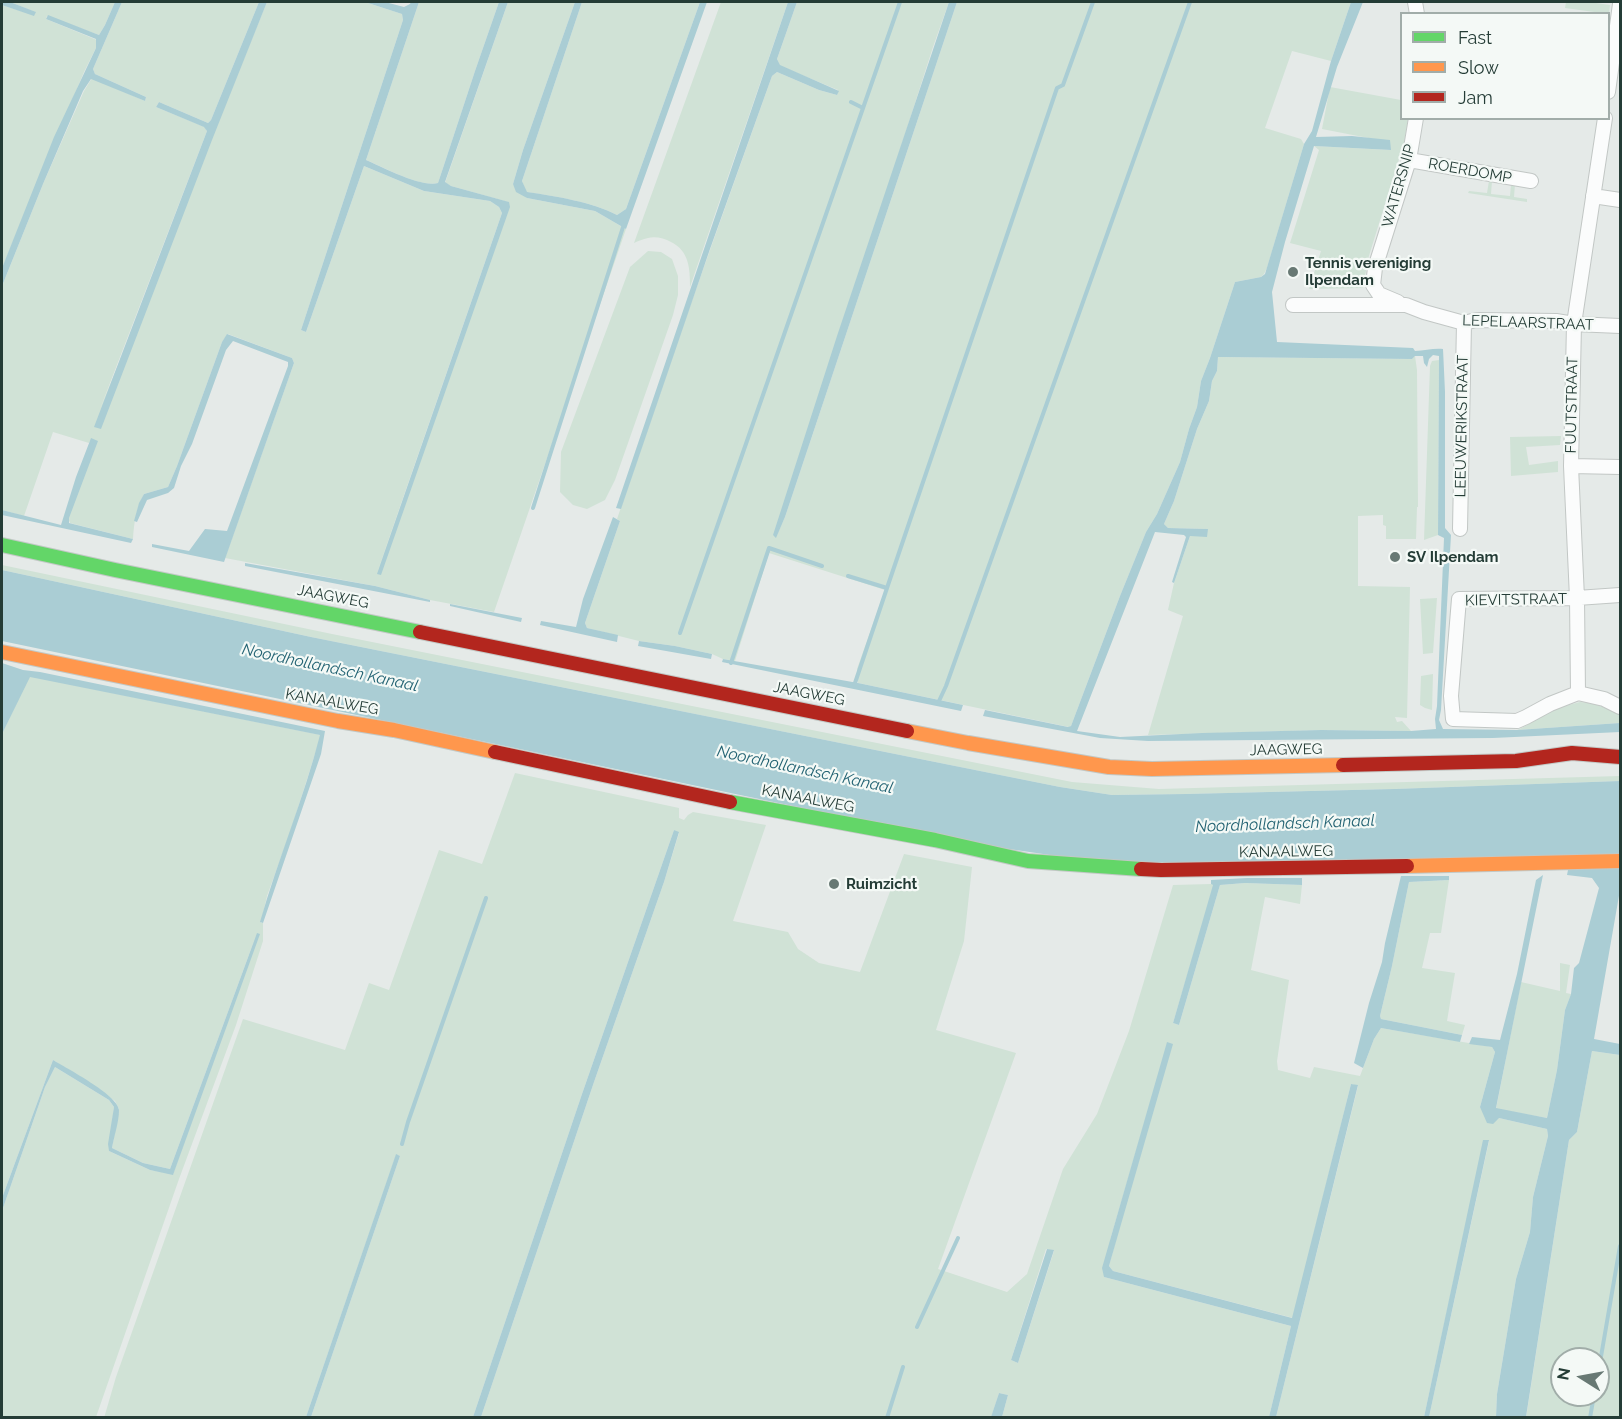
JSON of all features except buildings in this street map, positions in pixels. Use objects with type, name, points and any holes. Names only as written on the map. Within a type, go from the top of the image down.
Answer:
[{"type":"main road","name":"JAAGWEG","points":[[2,545],[921,733],[1092,765],[1164,769],[1516,761],[1572,753],[1620,757]]},
{"type":"main road","name":"KANAALWEG","points":[[2,652],[338,721],[394,730],[726,801],[935,840],[1029,861],[1161,870],[1616,861]]},
{"type":"street","points":[[1610,77],[1620,4]]},
{"type":"street","name":"WATERSNIP","points":[[1406,305],[1379,294],[1373,285],[1375,268],[1409,160],[1416,120]]},
{"type":"street","name":"FUUTSTRAAT","points":[[1578,693],[1577,598],[1571,466],[1574,324],[1605,120]]},
{"type":"street","name":"ROERDOMP","points":[[1409,160],[1531,181]]},
{"type":"street","points":[[1593,196],[1620,200]]},
{"type":"street","name":"LEPELAARSTRAAT","points":[[1293,305],[1406,305],[1464,322],[1476,320],[1556,321],[1620,326]]},
{"type":"street","name":"LEEUWERIKSTRAAT","points":[[1460,529],[1464,322]]},
{"type":"street","points":[[1571,466],[1620,467]]},
{"type":"street","name":"KIEVITSTRAAT","points":[[1578,693],[1517,721],[1454,719],[1451,696],[1459,599],[1577,598],[1620,595]]},
{"type":"street","points":[[1578,693],[1604,699],[1620,707]]},
{"type":"green space","points":[[10,2],[115,2],[99,35],[47,16],[46,19],[97,40],[96,48],[2,268],[2,5],[34,15],[35,12]]},
{"type":"green space","points":[[122,2],[259,2],[211,120],[208,123],[159,102],[156,107],[205,127],[207,131],[100,409],[267,2],[365,2],[402,14],[403,20],[301,330],[306,332],[364,166],[424,191],[490,201],[499,207],[502,213],[377,573],[508,202],[445,183],[508,2],[575,2],[513,184],[527,198],[595,211],[626,229],[494,612],[430,600],[375,586],[225,558],[294,363],[292,358],[228,334],[222,342],[168,487],[144,494],[136,516],[133,539],[70,523],[68,518],[91,439],[89,443],[53,432],[24,516],[2,510],[2,286],[43,184],[84,91],[92,78],[145,101],[146,97],[95,74],[93,69]]},
{"type":"green space","points":[[419,2],[499,2],[438,183],[431,184],[412,180],[366,160]]},
{"type":"green space","points":[[582,2],[700,2],[626,209],[617,215],[585,203],[526,192],[522,181]]},
{"type":"green space","points":[[721,2],[788,2],[690,287],[687,261],[682,250],[677,246],[657,237],[646,238],[634,243]]},
{"type":"green space","points":[[797,2],[949,2],[776,537],[785,517],[957,2],[1351,2],[1331,61],[1292,51],[1265,128],[1301,139],[1304,144],[1267,268],[1261,277],[1235,282],[1201,381],[1197,407],[1180,462],[1157,514],[1146,532],[1069,727],[858,683],[857,669],[885,590],[769,553],[735,661],[712,654],[639,641],[587,628],[585,623],[620,521],[617,519],[684,323],[772,76],[777,72],[837,95],[838,90],[780,66],[777,59]]},
{"type":"green space","points":[[1566,2],[1610,5],[1609,12],[1565,8]]},
{"type":"green space","points":[[1330,87],[1400,100],[1400,120],[1408,120],[1404,143],[1368,259],[1363,288],[1309,289],[1321,251],[1290,243],[1319,150],[1314,146],[1390,150],[1389,142],[1322,129]]},
{"type":"green space","points":[[1489,181],[1492,181],[1491,194],[1510,196],[1511,185],[1515,184],[1514,197],[1527,199],[1527,202],[1468,193],[1469,191],[1487,193]]},
{"type":"green space","points":[[648,251],[661,252],[672,259],[678,276],[678,295],[615,480],[605,500],[587,509],[573,505],[560,492],[561,452],[630,267]]},
{"type":"green space","points":[[1415,356],[1418,507],[1416,539],[1386,539],[1383,515],[1358,516],[1358,586],[1410,587],[1407,718],[1395,717],[1397,722],[1402,721],[1411,731],[1321,730],[1148,735],[1183,616],[1168,610],[1174,583],[1190,536],[1208,529],[1168,528],[1164,524],[1209,401],[1212,381],[1217,371],[1218,357],[1412,359]]},
{"type":"green space","points":[[1439,360],[1438,535],[1424,540],[1430,366],[1432,361]]},
{"type":"green space","points":[[1561,436],[1560,445],[1526,447],[1529,465],[1558,461],[1558,472],[1511,476],[1510,437]]},
{"type":"green space","points":[[2,565],[332,634],[1072,782],[1159,789],[1620,776],[1620,781],[1112,795],[1060,787],[311,637],[2,570]]},
{"type":"green space","points":[[1437,598],[1433,653],[1423,654],[1420,599]]},
{"type":"green space","points":[[1433,674],[1432,710],[1420,705],[1421,676]]},
{"type":"green space","points":[[29,676],[321,735],[267,896],[261,923],[263,923],[263,941],[236,1025],[179,1179],[96,1417],[2,1417],[2,1211],[45,1087],[55,1067],[109,1100],[114,1107],[109,1151],[150,1170],[173,1174],[257,933],[170,1169],[143,1163],[112,1148],[119,1109],[115,1101],[53,1060],[2,1198],[2,734]]},
{"type":"green space","points":[[1580,702],[1601,706],[1620,715],[1620,723],[1517,730],[1561,707]]},
{"type":"green space","points":[[515,773],[679,808],[679,818],[684,820],[693,812],[766,825],[733,921],[788,932],[798,949],[819,963],[860,972],[904,854],[972,867],[964,941],[936,1030],[1016,1053],[938,1269],[1007,1292],[1027,1274],[1063,1169],[1097,1114],[1129,1031],[1173,885],[1214,885],[1173,1023],[1179,1025],[1220,885],[1245,883],[1302,885],[1300,904],[1265,897],[1251,970],[1289,980],[1277,1061],[1278,1070],[1310,1078],[1314,1067],[1360,1076],[1374,1039],[1381,1028],[1492,1047],[1495,1052],[1480,1107],[1499,1118],[1547,1129],[1548,1136],[1533,1197],[1530,1232],[1516,1279],[1497,1394],[1496,1417],[1429,1417],[1489,1141],[1484,1140],[1424,1417],[1276,1417],[1358,1086],[1351,1084],[1293,1318],[1113,1271],[1109,1266],[1168,1042],[1111,1237],[1104,1277],[1291,1326],[1269,1417],[1002,1417],[1008,1395],[999,1393],[991,1418],[481,1417],[664,882],[679,833],[674,830],[473,1417],[311,1417],[400,1156],[396,1155],[306,1417],[104,1418],[116,1377],[243,1019],[345,1050],[369,983],[389,990],[439,850],[482,864]],"holes":[[[1046,1249],[1054,1251],[1018,1363],[1011,1360]]]},
{"type":"green space","points":[[1449,880],[1441,933],[1430,933],[1422,968],[1455,973],[1447,1021],[1465,1025],[1462,1035],[1381,1019],[1380,1016],[1409,882]]},
{"type":"green space","points":[[1560,963],[1570,965],[1566,993],[1571,994],[1565,1010],[1557,1070],[1547,1118],[1496,1109],[1521,982],[1560,991]]},
{"type":"green space","points":[[1592,1051],[1620,1055],[1620,1417],[1526,1418],[1569,1140],[1577,1132]]},
{"type":"water","points":[[2,2],[10,2],[36,12],[34,16],[2,5]]},
{"type":"water","points":[[115,2],[122,2],[93,69],[95,74],[146,97],[145,101],[91,79],[83,91],[43,184],[2,286],[2,268],[54,137],[96,48],[96,39],[46,19],[48,15],[99,35]]},
{"type":"water","points":[[259,2],[267,2],[101,429],[94,427],[207,131],[204,127],[156,107],[159,102],[208,123],[211,120]]},
{"type":"water","points":[[365,2],[385,2],[404,7],[411,2],[419,2],[366,160],[402,176],[431,184],[438,183],[499,2],[508,2],[445,182],[451,186],[509,202],[510,207],[381,575],[377,574],[502,213],[499,207],[490,201],[424,191],[364,166],[306,332],[301,330],[403,20],[402,14]]},
{"type":"water","points":[[575,2],[582,2],[522,181],[527,192],[585,203],[617,215],[626,209],[700,2],[707,2],[626,229],[595,211],[527,198],[516,192],[513,184]]},
{"type":"water","points":[[788,2],[797,2],[777,59],[780,65],[839,91],[837,95],[819,90],[777,72],[772,76],[621,509],[616,508]]},
{"type":"water","points":[[949,2],[957,2],[785,517],[776,538],[773,535],[837,336]]},
{"type":"water","points":[[1351,2],[1363,2],[1337,67],[1316,137],[1352,136],[1390,140],[1391,150],[1314,146],[1272,292],[1277,342],[1413,348],[1415,351],[1443,349],[1445,528],[1451,535],[1439,720],[1443,729],[1517,730],[1620,723],[1620,732],[1493,738],[1148,741],[1100,738],[983,716],[985,710],[1071,726],[1146,532],[1157,514],[1180,462],[1197,407],[1201,381],[1235,282],[1261,277],[1265,274],[1304,144],[1312,131],[1331,61]],"holes":[[[1433,355],[1439,356],[1438,535],[1444,538],[1436,729],[1202,733],[1120,737],[1077,731],[1155,532],[1186,537],[1172,582],[1174,583],[1190,536],[1207,537],[1208,529],[1168,528],[1164,524],[1209,401],[1212,381],[1217,371],[1218,357],[1412,359],[1415,356],[1423,356],[1427,367]]]},
{"type":"water","points":[[227,334],[292,358],[294,363],[224,562],[152,547],[152,544],[189,551],[205,529],[227,531],[288,362],[233,341],[226,350],[174,488],[168,493],[147,500],[137,522],[134,521],[144,494],[168,487]]},
{"type":"water","points":[[91,438],[98,441],[69,523],[133,539],[131,543],[2,515],[2,510],[61,525]]},
{"type":"water","points":[[613,517],[620,521],[585,623],[587,628],[618,635],[617,642],[540,625],[541,621],[576,627],[583,599]]},
{"type":"water","points":[[245,563],[375,586],[430,600],[430,602],[245,566]]},
{"type":"water","name":"Noordhollandsch Kanaal","points":[[2,570],[311,637],[1060,787],[1112,795],[1620,781],[1620,890],[1594,1039],[1620,1044],[1620,1055],[1592,1051],[1577,1132],[1569,1140],[1526,1417],[1496,1417],[1497,1394],[1516,1279],[1530,1232],[1533,1197],[1548,1136],[1547,1129],[1499,1118],[1493,1124],[1487,1123],[1480,1107],[1495,1052],[1492,1047],[1469,1044],[1472,1037],[1500,1040],[1517,974],[1536,880],[1543,875],[1496,1108],[1547,1118],[1574,968],[1579,963],[1599,888],[1592,878],[1567,875],[1568,870],[1113,862],[975,844],[2,641]]},
{"type":"water","points":[[450,604],[522,618],[521,622],[450,606]]},
{"type":"water","points":[[639,641],[712,654],[711,659],[638,646]]},
{"type":"water","points":[[723,659],[858,683],[963,705],[961,711],[722,662]]},
{"type":"water","points":[[2,663],[23,670],[325,731],[321,754],[263,923],[260,922],[267,898],[320,735],[30,677],[2,734]]},
{"type":"water","points":[[674,830],[679,832],[664,882],[481,1417],[473,1417],[582,1094]]},
{"type":"water","points":[[1401,876],[1449,876],[1449,880],[1409,882],[1381,1019],[1462,1035],[1460,1042],[1381,1028],[1374,1039],[1363,1068],[1354,1063],[1382,962]]},
{"type":"water","points":[[1302,878],[1302,885],[1245,883],[1220,885],[1179,1025],[1173,1023],[1213,885],[1211,880]]},
{"type":"water","points":[[257,933],[260,934],[173,1175],[150,1170],[109,1151],[114,1107],[109,1100],[55,1067],[45,1087],[2,1211],[2,1198],[53,1060],[101,1090],[116,1104],[119,1115],[112,1148],[143,1163],[170,1169]]},
{"type":"water","points":[[1167,1042],[1173,1044],[1109,1266],[1113,1271],[1292,1318],[1351,1084],[1358,1085],[1276,1417],[1269,1417],[1291,1326],[1104,1277],[1102,1268]]},
{"type":"water","points":[[1483,1140],[1489,1140],[1429,1417],[1424,1417]]},
{"type":"water","points":[[396,1154],[400,1156],[311,1417],[306,1417]]},
{"type":"water","points":[[1047,1249],[1054,1250],[1018,1363],[1011,1360]]},
{"type":"water","points":[[999,1393],[1008,1395],[1002,1417],[991,1417]]},
{"type":"waterway","points":[[680,633],[900,2]]},
{"type":"waterway","points":[[848,576],[887,588],[1057,88],[1063,85],[1093,2]]},
{"type":"waterway","points":[[939,701],[1190,2]]},
{"type":"waterway","points":[[851,102],[863,108]]},
{"type":"waterway","points":[[533,508],[624,224]]},
{"type":"waterway","points":[[731,663],[769,548],[822,566]]},
{"type":"waterway","points":[[854,686],[887,588]]},
{"type":"waterway","points":[[402,1144],[486,898]]},
{"type":"waterway","points":[[917,1327],[958,1238]]},
{"type":"waterway","points":[[1603,1347],[1620,1246]]},
{"type":"waterway","points":[[887,1418],[903,1367]]},
{"type":"waterway","points":[[1590,1418],[1592,1407]]},
{"type":"traffic: fast","points":[[2,545],[420,632]]},
{"type":"traffic: fast","points":[[730,802],[935,840],[1028,861],[1141,869]]},
{"type":"traffic: slow","points":[[2,652],[495,752]]},
{"type":"traffic: slow","points":[[907,731],[1109,767],[1152,769],[1343,765]]},
{"type":"traffic: slow","points":[[1407,866],[1620,861]]},
{"type":"traffic: jam","points":[[420,632],[907,731]]},
{"type":"traffic: jam","points":[[495,752],[730,802]]},
{"type":"traffic: jam","points":[[1343,765],[1516,761],[1572,753],[1620,757]]},
{"type":"traffic: jam","points":[[1141,869],[1407,866]]},
{"type":"place","name":"Tennis vereniging Ilpendam","points":[[1293,272]]},
{"type":"place","name":"SV Ilpendam","points":[[1395,557]]},
{"type":"place","name":"Ruimzicht","points":[[834,884]]}]
